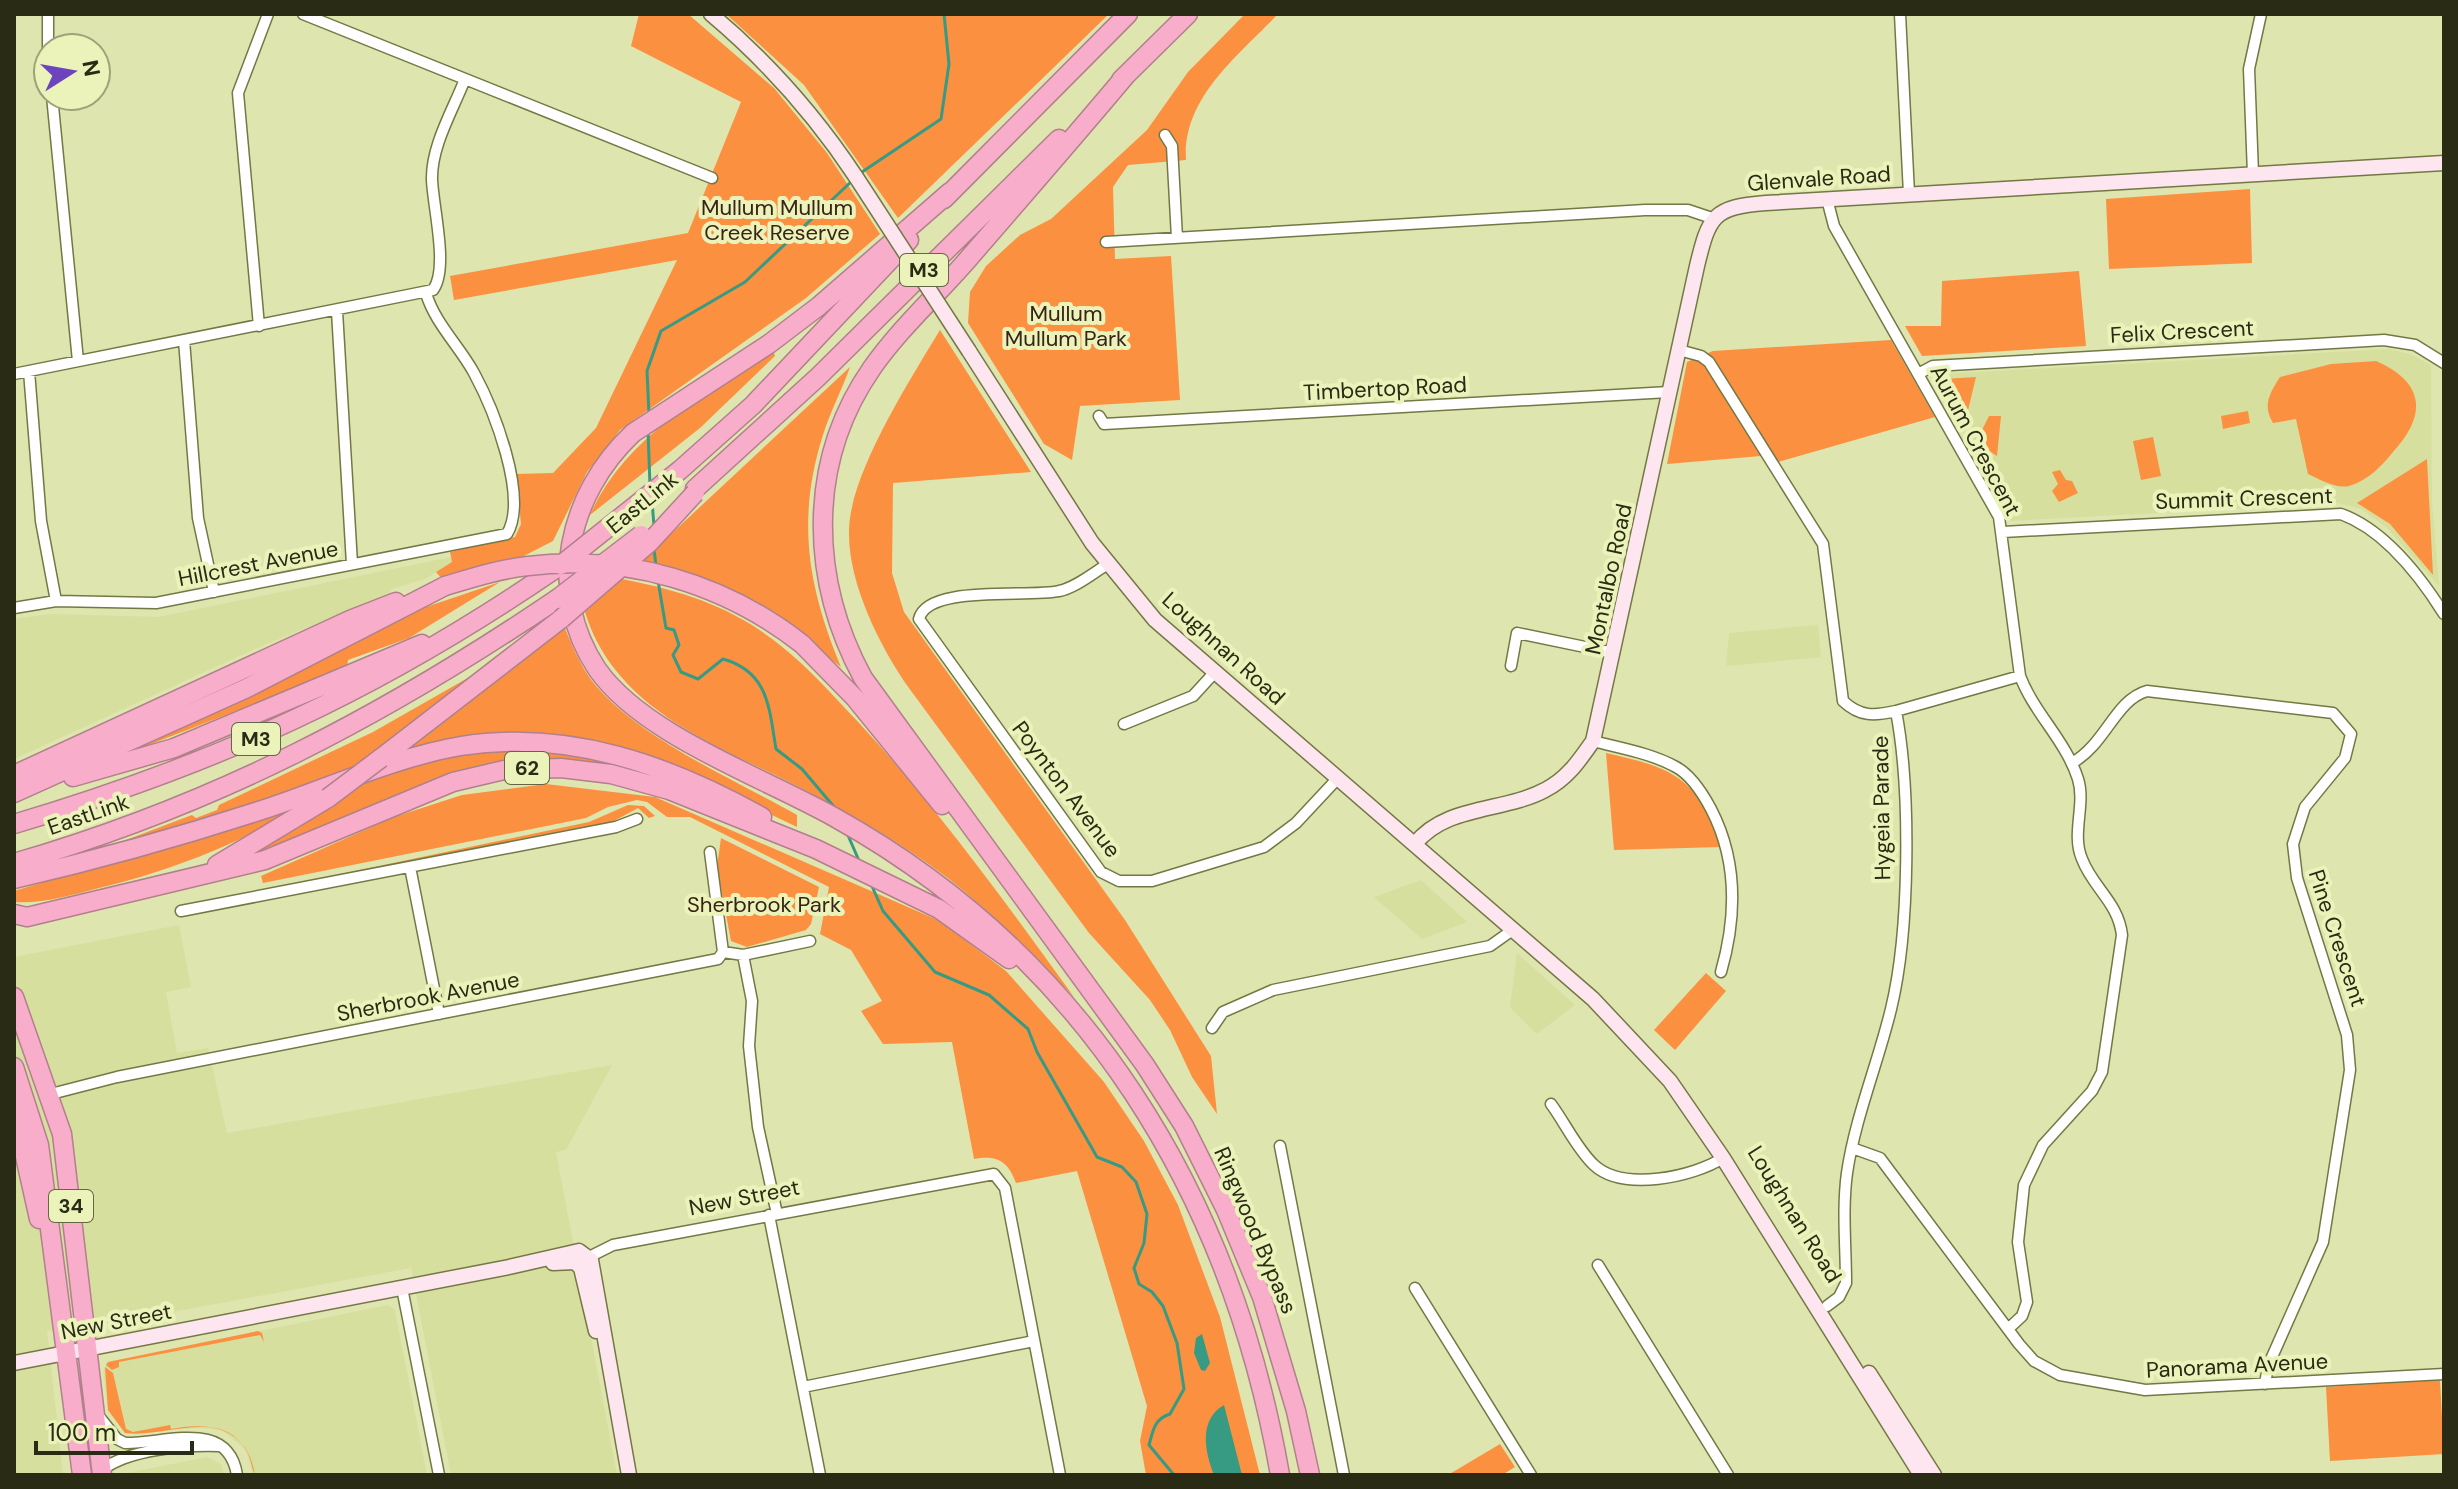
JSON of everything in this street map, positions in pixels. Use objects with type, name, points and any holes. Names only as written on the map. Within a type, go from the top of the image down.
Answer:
[{"type":"highway","name":"EastLink","points":[[14,824],[144,783],[264,735],[349,696],[482,619],[555,569],[640,505],[753,405],[865,290],[950,192],[1128,14]]},
{"type":"highway","name":"EastLink","points":[[14,863],[161,813],[280,762],[453,669],[557,599],[695,491],[818,377],[1188,14]]},
{"type":"highway","points":[[1115,1023],[863,678],[838,627],[823,564],[821,529],[823,495],[839,431],[872,368],[1127,74]]},
{"type":"highway","points":[[950,192],[819,306],[633,433],[615,450],[597,473],[579,509],[568,557],[575,626],[585,649],[614,690],[637,710],[667,730],[797,796],[902,857],[979,915],[1085,1024],[1128,1081],[1157,1130]]},
{"type":"highway","points":[[201,875],[295,821],[328,798],[561,619],[650,542],[695,491]]},
{"type":"highway","points":[[14,775],[350,620],[445,586],[502,570],[554,563],[638,569],[676,577],[749,608],[802,644],[890,740],[1115,1023]]},
{"type":"highway","points":[[14,793],[306,659],[445,586]]},
{"type":"highway","points":[[39,784],[89,774],[174,748],[482,619]]},
{"type":"highway","points":[[14,879],[178,837],[439,751],[518,742],[579,746],[655,766],[752,811],[816,849]]},
{"type":"highway","name":"62","points":[[18,920],[287,853],[453,782],[534,768],[583,769],[641,781],[816,849],[920,899],[982,939],[1040,987],[1090,1042],[1157,1130]]},
{"type":"highway","name":"34","points":[[14,997],[51,1094],[65,1151],[94,1410],[98,1473]]},
{"type":"highway","name":"Ringwood Bypass","points":[[1115,1023],[1184,1126],[1246,1255],[1283,1365],[1310,1475]]},
{"type":"highway","name":"34","points":[[14,1067],[39,1145],[82,1475]]},
{"type":"highway","points":[[14,1107],[35,1204],[55,1263]]},
{"type":"highway","name":"Ringwood Bypass","points":[[1157,1130],[1198,1203],[1235,1295],[1258,1372],[1280,1475]]},
{"type":"highway","points":[[87,1350],[78,1358],[77,1370],[98,1473]]},
{"type":"main road","name":"Loughnan Road","points":[[711,14],[775,72],[817,120],[1108,564],[1155,620],[1593,999],[1644,1038],[1683,1083],[1934,1475]]},
{"type":"main road","name":"Glenvale Road","points":[[1712,218],[1722,210],[1747,204],[2444,163]]},
{"type":"main road","name":"Montalbo Road","points":[[1415,844],[1433,825],[1544,791],[1571,772],[1593,741],[1704,236],[1712,218]]},
{"type":"main road","name":"Loughnan Road","points":[[1593,999],[1670,1081],[1723,1158],[1921,1475]]},
{"type":"main road","name":"New Street","points":[[14,1363],[579,1251],[582,1263]]},
{"type":"main road","points":[[582,1263],[609,1373]]},
{"type":"main road","points":[[582,1263],[600,1301],[609,1373],[629,1475]]},
{"type":"street","points":[[259,326],[238,93],[268,14]]},
{"type":"street","points":[[303,14],[712,178]]},
{"type":"street","points":[[1900,14],[1909,194]]},
{"type":"street","points":[[2253,174],[2249,69],[2261,14]]},
{"type":"street","points":[[14,374],[426,293],[438,284],[440,269],[432,177],[434,158],[465,79]]},
{"type":"street","points":[[54,112],[78,361]]},
{"type":"street","points":[[1165,135],[1172,146],[1177,238]]},
{"type":"street","name":"Aurum Crescent","points":[[1827,199],[1834,226],[1999,517],[2020,676],[2027,695],[2072,763],[2080,785],[2078,850],[2085,867],[2112,901],[2122,935],[2099,1081],[2043,1145],[2024,1185],[2018,1242],[2026,1309],[2008,1329]]},
{"type":"street","points":[[1106,242],[1645,210],[1688,210],[1712,218]]},
{"type":"street","name":"Hillcrest Avenue","points":[[14,608],[56,601],[156,603],[507,534],[512,525],[512,497],[502,438],[474,373],[426,293]]},
{"type":"street","points":[[337,311],[352,564]]},
{"type":"street","points":[[184,340],[198,518],[214,592]]},
{"type":"street","name":"Felix Crescent","points":[[1918,374],[1933,366],[2384,340],[2415,345],[2444,363]]},
{"type":"street","name":"Hygeia Parade","points":[[1679,350],[1701,356],[1709,362],[1823,544],[1843,701],[1860,713],[1876,716],[1896,711],[1902,742],[1905,854],[1899,952],[1892,1005],[1852,1148],[1846,1191],[1846,1283],[1839,1297],[1827,1306]]},
{"type":"street","points":[[29,371],[41,521],[56,601]]},
{"type":"street","name":"Timbertop Road","points":[[1101,424],[1669,392]]},
{"type":"street","name":"Summit Crescent","points":[[2003,532],[2341,514],[2366,525],[2380,537],[2444,614]]},
{"type":"street","name":"Poynton Avenue","points":[[1108,564],[1063,591],[942,598],[920,613],[923,629],[1101,872],[1119,881],[1152,881],[1264,847],[1296,823],[1338,778]]},
{"type":"street","points":[[1511,666],[1517,633],[1614,653]]},
{"type":"street","points":[[1124,724],[1193,696],[1215,672]]},
{"type":"street","points":[[1896,711],[2020,676]]},
{"type":"street","name":"Pine Crescent","points":[[2072,763],[2094,748],[2123,705],[2147,691],[2333,713],[2351,734],[2345,758],[2305,807],[2293,844],[2297,878],[2347,1035],[2350,1070],[2323,1242],[2268,1366],[2265,1384]]},
{"type":"street","points":[[1593,741],[1658,758],[1679,768],[1704,797],[1722,831],[1732,867],[1729,945],[1721,972]]},
{"type":"street","points":[[181,911],[616,827],[637,819]]},
{"type":"street","points":[[710,852],[723,952]]},
{"type":"street","points":[[410,867],[439,1014]]},
{"type":"street","points":[[1212,1028],[1223,1012],[1273,990],[1490,946],[1514,929]]},
{"type":"street","name":"Sherbrook Avenue","points":[[51,1094],[117,1077],[718,959],[723,952],[743,955],[810,941]]},
{"type":"street","points":[[743,955],[752,1001],[749,1046],[758,1127],[820,1475]]},
{"type":"street","points":[[1551,1104],[1592,1163],[1616,1175],[1650,1179],[1680,1176],[1698,1172],[1723,1158]]},
{"type":"street","points":[[1280,1146],[1344,1475]]},
{"type":"street","name":"Panorama Avenue","points":[[1852,1148],[1880,1158],[2034,1361],[2060,1375],[2145,1390],[2444,1374]]},
{"type":"street","name":"New Street","points":[[582,1263],[613,1245],[975,1175],[997,1175],[1005,1188],[1034,1341]]},
{"type":"street","points":[[1598,1265],[1728,1475]]},
{"type":"street","points":[[402,1288],[439,1475]]},
{"type":"street","points":[[1415,1288],[1531,1475]]},
{"type":"street","points":[[803,1387],[1034,1341],[1060,1475]]},
{"type":"street","points":[[94,1410],[117,1439],[125,1443],[200,1437],[221,1446],[233,1459],[237,1475]]},
{"type":"street","points":[[98,1473],[114,1462],[135,1457],[221,1446]]},
{"type":"shaded area","points":[[2389,349],[2410,354],[2431,365],[2432,502],[2439,586],[2386,527],[2361,509],[2338,503],[2011,521],[1934,380],[1941,374]]},
{"type":"shaded area","points":[[451,557],[452,562],[425,579],[391,589],[390,593],[255,649],[14,759],[14,619],[49,614],[159,617]]},
{"type":"shaded area","points":[[1818,625],[1821,657],[1726,666],[1729,633]]},
{"type":"shaded area","points":[[1421,880],[1467,922],[1422,939],[1374,897]]},
{"type":"shaded area","points":[[179,925],[191,987],[166,992],[177,1053],[208,1048],[227,1133],[612,1065],[566,1150],[556,1152],[617,1475],[451,1475],[411,1268],[107,1324],[47,1331],[63,1475],[14,1475],[14,957]]},
{"type":"shaded area","points":[[1517,953],[1575,1005],[1537,1034],[1510,1007]]},
{"type":"shaded area","points":[[388,1305],[395,1310],[427,1475],[253,1475],[246,1450],[222,1430],[198,1428],[125,1433],[108,1411],[103,1371],[108,1362]]},
{"type":"shaded area","points":[[207,1457],[221,1464],[224,1475],[117,1475]]},
{"type":"green space","name":"Mullum Mullum Creek Reserve","points":[[639,14],[688,14],[774,88],[827,153],[880,234],[806,298],[620,430],[587,472],[553,541],[516,560],[441,578],[436,572],[452,562],[450,552],[515,537],[521,524],[516,474],[553,473],[596,428],[677,260],[454,300],[450,276],[688,233],[741,102],[631,46]]},
{"type":"green space","points":[[726,14],[1109,14],[898,218],[804,85]]},
{"type":"green space","name":"Mullum Mullum Park","points":[[1245,14],[1278,14],[1231,62],[1203,97],[1187,138],[1186,160],[1128,165],[1113,187],[1115,259],[1171,256],[1180,400],[1080,406],[1072,460],[1044,444],[968,323],[970,292],[986,266],[1020,235],[1051,219],[1147,130],[1188,72]]},
{"type":"green space","points":[[2250,189],[2252,263],[2109,269],[2106,199]]},
{"type":"green space","points":[[2079,271],[2086,346],[1922,356],[1905,326],[1941,326],[1942,281]]},
{"type":"green space","points":[[940,330],[1031,472],[893,483],[892,573],[904,612],[1125,920],[1211,1056],[1217,1114],[1192,1077],[1170,1030],[1150,1000],[1089,933],[906,684],[883,646],[863,602],[851,556],[849,533],[857,490],[888,418]]},
{"type":"green space","points":[[1891,340],[1935,417],[1778,462],[1761,456],[1667,464],[1687,362],[1713,351]]},
{"type":"green space","points":[[772,347],[775,356],[700,428],[590,515],[623,463],[645,440],[694,401]]},
{"type":"green space","points":[[2376,361],[2392,369],[2412,389],[2416,412],[2412,425],[2379,468],[2356,484],[2339,486],[2308,474],[2296,419],[2273,423],[2270,417],[2269,399],[2276,383],[2280,377],[2331,364]]},
{"type":"green space","points":[[850,367],[826,426],[815,466],[808,525],[820,609],[841,667],[773,614],[727,588],[642,561]]},
{"type":"green space","points":[[1976,377],[1964,427],[1939,383],[1944,379]]},
{"type":"green space","points":[[2248,411],[2250,423],[2223,429],[2221,416]]},
{"type":"green space","points":[[1989,416],[2001,416],[1997,456],[1989,451],[1980,434]]},
{"type":"green space","points":[[2153,437],[2161,476],[2141,480],[2133,441]]},
{"type":"green space","points":[[2427,459],[2433,575],[2390,524],[2357,503]]},
{"type":"green space","points":[[2060,470],[2066,480],[2072,481],[2078,493],[2059,502],[2052,491],[2058,484],[2052,472]]},
{"type":"green space","points":[[622,579],[675,592],[726,611],[773,639],[799,662],[860,724],[917,789],[1074,997],[996,919],[928,863],[837,807],[702,739],[644,699],[619,675],[599,646],[585,612]]},
{"type":"green space","points":[[500,582],[409,638],[348,660],[347,668],[128,753],[127,748],[414,611]]},
{"type":"green space","points":[[564,626],[588,675],[611,702],[660,739],[797,815],[797,827],[676,769],[472,738],[408,749]]},
{"type":"green space","points":[[487,667],[341,778],[73,860],[192,815],[196,818],[217,810],[219,805],[373,732]]},
{"type":"green space","points":[[490,750],[562,752],[642,770],[654,777],[519,763],[284,848],[245,856],[298,828],[364,782],[443,757]]},
{"type":"green space","points":[[1606,753],[1649,764],[1680,779],[1703,805],[1721,847],[1614,850]]},
{"type":"green space","points":[[546,784],[655,797],[940,921],[1006,971],[1104,1082],[1144,1141],[1178,1205],[1220,1317],[1260,1475],[1146,1475],[1140,1441],[1147,1406],[1077,1171],[1016,1183],[1001,1161],[974,1159],[952,1042],[883,1044],[861,1011],[882,1001],[851,950],[820,934],[829,887],[690,817],[667,817],[647,802],[637,800],[608,807],[586,818],[263,883],[261,876],[394,817],[462,795]]},
{"type":"green space","points":[[309,803],[232,843],[156,872],[57,898],[14,902],[14,891]]},
{"type":"green space","points":[[628,805],[644,806],[655,816],[649,818],[638,808],[612,822],[293,884],[589,822]]},
{"type":"green space","name":"Sherbrook Park","points":[[721,838],[819,887],[811,924],[806,930],[747,947],[731,941],[717,867]]},
{"type":"green space","points":[[1706,973],[1726,991],[1675,1050],[1654,1030]]},
{"type":"green space","points":[[258,1331],[262,1333],[264,1342],[260,1335],[119,1362],[119,1367],[112,1370],[106,1365],[108,1362]]},
{"type":"green space","points":[[105,1367],[113,1373],[126,1429],[133,1432],[170,1425],[171,1429],[206,1427],[140,1434],[125,1433],[108,1410]]},
{"type":"green space","points":[[2440,1380],[2444,1454],[2330,1461],[2326,1387]]},
{"type":"green space","points":[[1500,1444],[1515,1467],[1502,1475],[1448,1475]]},
{"type":"water","points":[[1202,1334],[1210,1363],[1205,1371],[1201,1370],[1194,1353],[1196,1338]]},
{"type":"water","points":[[1224,1405],[1242,1475],[1214,1475],[1208,1456],[1207,1428],[1210,1419]]},
{"type":"waterway","points":[[859,174],[941,119],[949,64],[944,14]]},
{"type":"waterway","points":[[649,414],[647,371],[661,331],[745,282],[854,179]]},
{"type":"waterway","points":[[648,430],[650,486]]},
{"type":"waterway","points":[[652,501],[654,526]]},
{"type":"waterway","points":[[654,549],[656,566]]},
{"type":"waterway","points":[[658,581],[666,628],[674,630],[679,645],[673,655],[681,672],[698,679],[723,659],[750,673],[764,694],[776,749],[802,769],[835,808]]},
{"type":"waterway","points":[[847,833],[860,863]]},
{"type":"waterway","points":[[871,884],[883,911],[935,972],[989,995],[1028,1029],[1037,1052],[1097,1157],[1122,1167],[1136,1182],[1147,1214],[1144,1243],[1134,1268],[1139,1284],[1152,1292],[1163,1306],[1177,1343],[1184,1389],[1170,1414],[1157,1422],[1149,1445],[1174,1475]]}]
